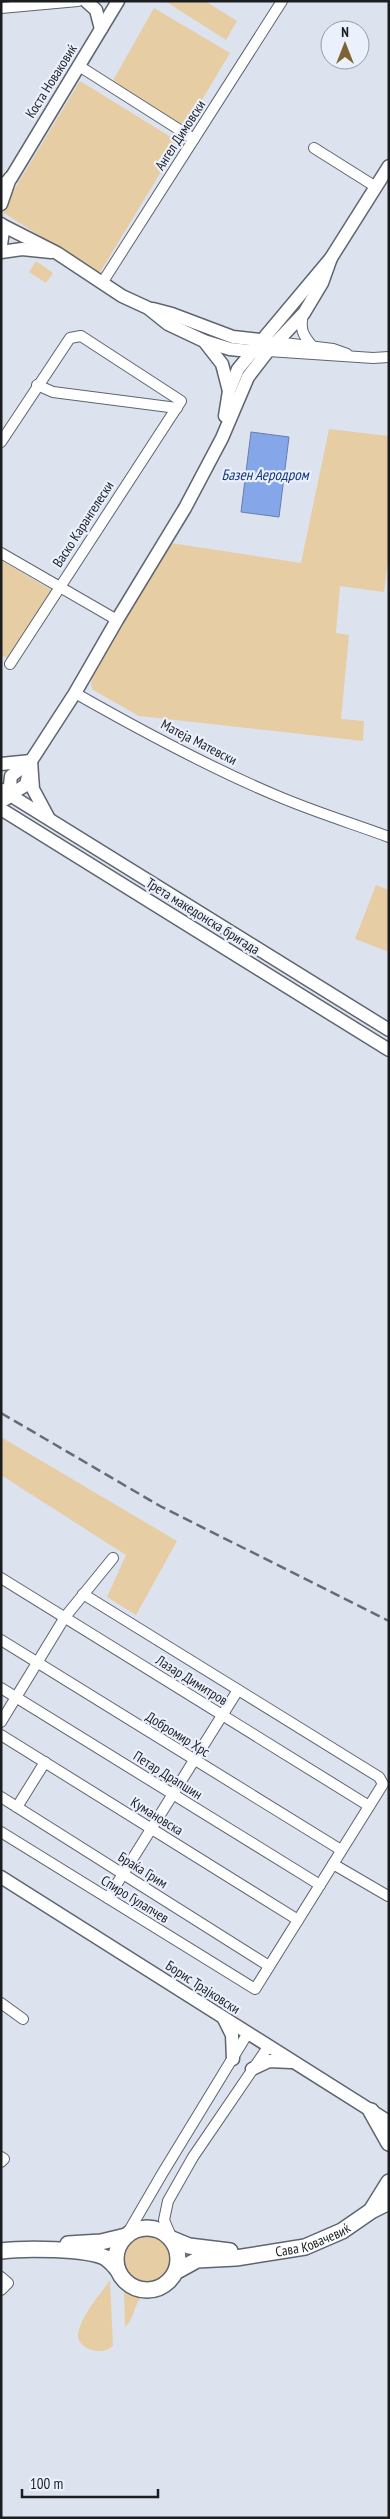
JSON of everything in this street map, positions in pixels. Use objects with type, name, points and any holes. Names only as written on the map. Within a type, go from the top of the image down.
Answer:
[{"type":"main road","points":[[372,2111],[389,2143]]},
{"type":"main road","name":"Сава Ковачевиќ","points":[[371,2211],[389,2182]]},
{"type":"main road","name":"Сава Ковачевиќ","points":[[177,2271],[197,2260],[236,2258],[305,2247],[342,2231],[371,2211],[389,2202]]},
{"type":"main road","points":[[1,2251],[47,2248],[113,2240],[126,2236],[136,2230],[147,2228],[158,2230],[172,2239],[178,2254],[177,2271],[170,2281],[161,2288],[143,2290],[127,2283],[117,2268],[102,2256],[47,2248]]},
{"type":"main road","points":[[117,2268],[117,2251],[126,2236]]},
{"type":"main road","name":"Сава Ковачевиќ","points":[[172,2239],[189,2246],[249,2255]]},
{"type":"street","points":[[1,8],[78,1]]},
{"type":"street","points":[[86,1],[96,10],[101,29]]},
{"type":"street","name":"Коста Новаковиќ","points":[[1,204],[10,178],[118,1]]},
{"type":"street","name":"Ангел Димовски","points":[[102,283],[282,1]]},
{"type":"street","points":[[79,66],[194,139]]},
{"type":"street","points":[[314,148],[376,187]]},
{"type":"street","points":[[3,800],[12,776],[32,761],[75,693],[185,508],[222,438],[241,389],[268,345],[331,258],[389,166]]},
{"type":"street","name":"Коста Новаковиќ","points":[[1,187],[10,178]]},
{"type":"street","points":[[1,245],[3,237],[2,225]]},
{"type":"street","points":[[2,225],[57,253],[102,283],[148,308],[168,324],[204,341],[230,349],[253,352]]},
{"type":"street","points":[[1,252],[22,248],[57,253]]},
{"type":"street","points":[[312,346],[302,335],[301,327],[304,313],[322,282],[331,258]]},
{"type":"street","points":[[148,308],[172,314],[233,337],[333,357],[350,355]]},
{"type":"street","points":[[222,438],[230,392],[238,369],[253,352],[268,345],[304,313]]},
{"type":"street","points":[[1,442],[70,338],[81,336],[179,404]]},
{"type":"street","points":[[204,341],[222,364],[230,392]]},
{"type":"street","points":[[268,345],[312,346],[333,349],[350,355],[374,358],[389,356]]},
{"type":"street","points":[[38,385],[53,392],[179,404]]},
{"type":"street","name":"Васко Карангелески","points":[[10,664],[179,404]]},
{"type":"street","points":[[1,553],[117,620]]},
{"type":"street","name":"Матеја Матевски","points":[[75,693],[146,733],[238,779],[312,810],[389,836]]},
{"type":"street","points":[[1,764],[32,761]]},
{"type":"street","points":[[32,761],[33,789],[48,818]]},
{"type":"street","name":"Трета македонска бригада","points":[[3,800],[48,818],[388,1027]]},
{"type":"street","name":"Трета македонска бригада","points":[[3,800],[389,1050]]},
{"type":"street","points":[[1,1722],[65,1617],[113,1558]]},
{"type":"street","name":"Лазар Димитров","points":[[1,1578],[368,1806]]},
{"type":"street","points":[[84,1594],[382,1780],[382,1784],[270,1966]]},
{"type":"street","name":"Добромир Хрс","points":[[1,1640],[341,1850]]},
{"type":"street","name":"Петар Драпшин","points":[[1,1688],[320,1885]]},
{"type":"street","points":[[108,1898],[238,1690]]},
{"type":"street","name":"Кумановска","points":[[1,1735],[298,1920]]},
{"type":"street","points":[[17,1807],[45,1762]]},
{"type":"street","name":"Браќа Грим","points":[[1,1797],[270,1966]]},
{"type":"street","name":"Спиро Гулапчев","points":[[1,1832],[255,1989],[270,1966]]},
{"type":"street","points":[[333,1864],[388,1896]]},
{"type":"street","name":"Борис Трајковски","points":[[1,1877],[389,2122]]},
{"type":"street","points":[[1,2003],[24,2019]]},
{"type":"street","points":[[223,2016],[232,2035],[233,2059]]},
{"type":"street","points":[[126,2236],[165,2167],[248,2033]]},
{"type":"street","points":[[172,2239],[164,2220],[168,2201],[193,2158],[268,2046]]},
{"type":"street","points":[[252,2069],[270,2061],[292,2062]]},
{"type":"street","points":[[372,2111],[389,2112]]},
{"type":"street","points":[[1,2157],[4,2159],[1,2162]]},
{"type":"shaded area","points":[[165,1],[205,1],[237,21],[226,40]]},
{"type":"shaded area","points":[[154,8],[230,53],[184,130],[111,84]]},
{"type":"shaded area","points":[[80,81],[179,142],[99,274],[1,211]]},
{"type":"shaded area","points":[[36,261],[53,273],[46,283],[29,272]]},
{"type":"shaded area","points":[[329,429],[389,436],[389,554],[384,592],[340,586],[336,633],[349,635],[341,719],[364,721],[363,741],[139,716],[93,690],[91,686],[92,675],[171,543],[301,563]]},
{"type":"shaded area","points":[[1,560],[53,591],[9,659],[1,655]]},
{"type":"shaded area","points":[[376,885],[389,890],[389,952],[355,939]]},
{"type":"shaded area","points":[[1,1437],[177,1541],[136,1615],[107,1597],[126,1555],[1,1475]]},
{"type":"shaded area","points":[[147,2234],[165,2241],[172,2259],[165,2277],[147,2284],[129,2277],[122,2259],[129,2241]]},
{"type":"shaded area","points":[[110,2280],[113,2345],[104,2351],[92,2350],[82,2344],[78,2334],[87,2313]]},
{"type":"shaded area","points":[[124,2289],[143,2295],[137,2303],[131,2320],[125,2327]]},
{"type":"water","name":"Базен Аеродром","points":[[251,432],[289,437],[279,517],[241,512]]},
{"type":"railway","points":[[1,1413],[160,1506],[389,1621]]}]
